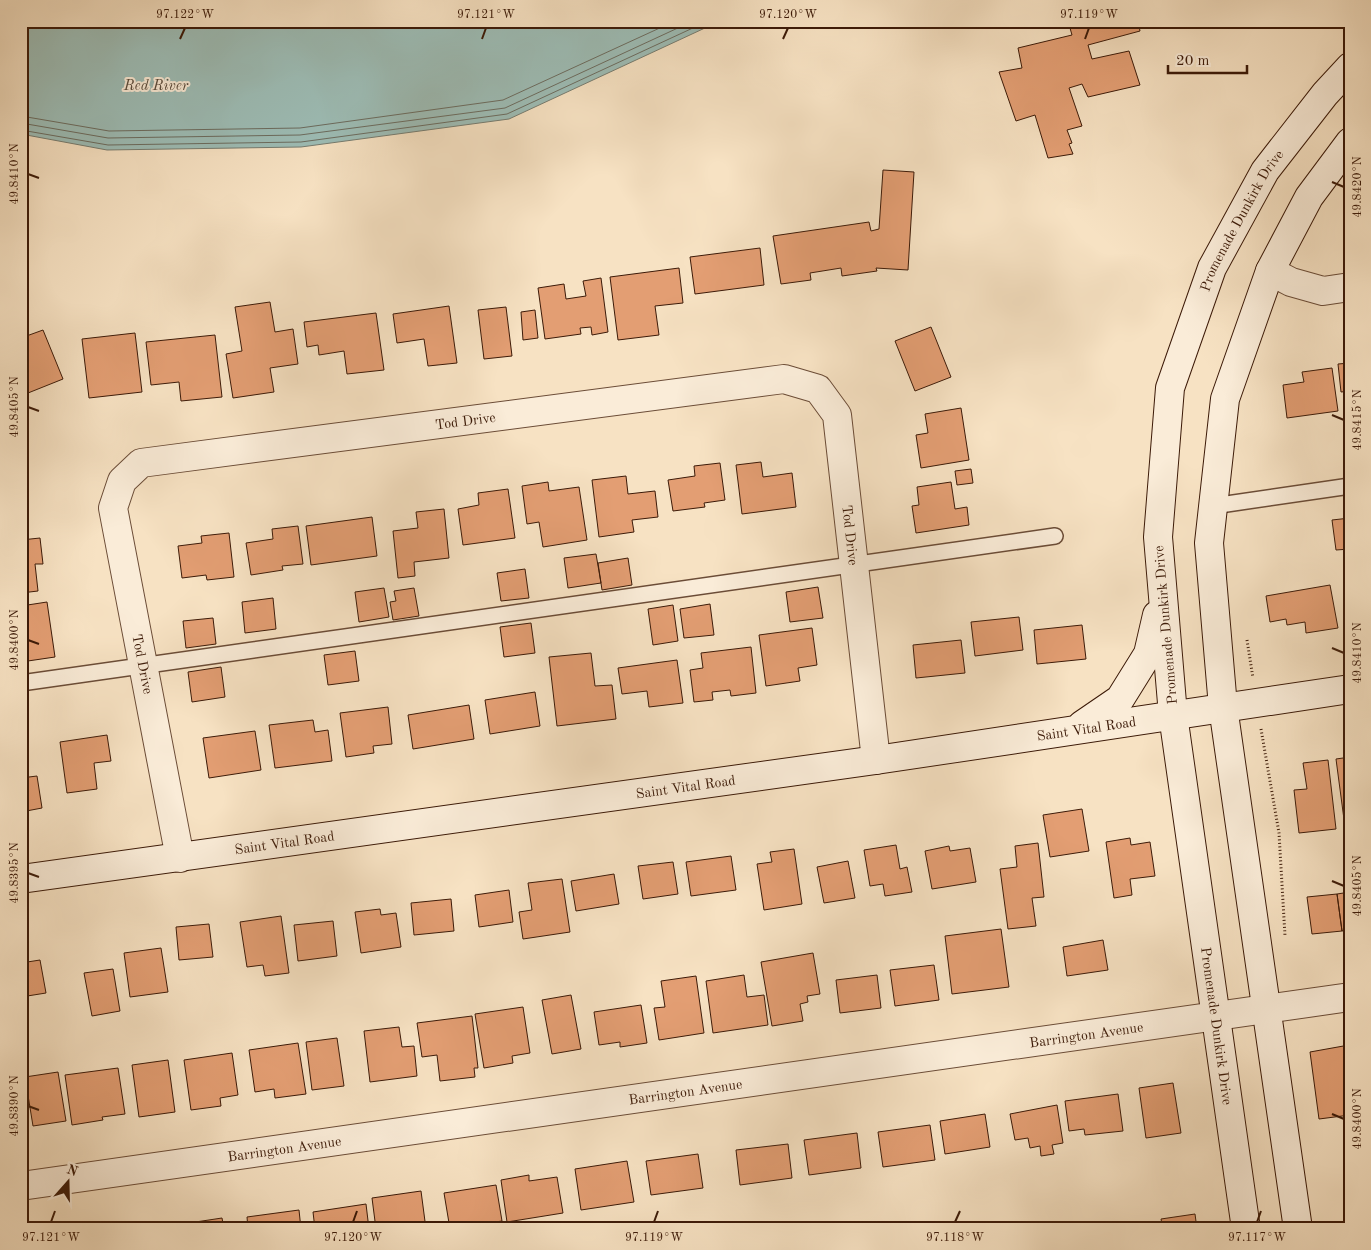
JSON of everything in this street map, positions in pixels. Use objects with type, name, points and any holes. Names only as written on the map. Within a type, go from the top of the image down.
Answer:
[{"type":"street","name":"Promenade Dunkirk Drive","points":[[1246,1229],[1173,715],[1158,537],[1170,388],[1212,268],[1265,171],[1325,94],[1350,67]]},
{"type":"street","points":[[1298,1229],[1224,707],[1209,543],[1225,400],[1270,271],[1309,197],[1350,142]]},
{"type":"street","points":[[1270,271],[1292,282],[1323,291],[1350,287]]},
{"type":"street","name":"Tod Drive","points":[[180,858],[113,508],[122,481],[141,463],[784,378],[818,390],[837,415],[876,760]]},
{"type":"street","points":[[1076,729],[1120,699],[1148,654],[1162,591]]},
{"type":"street","name":"Saint Vital Road","points":[[21,879],[876,760],[1350,689]]},
{"type":"street","name":"Barrington Avenue","points":[[21,1186],[1350,997]]},
{"type":"lane","points":[[1213,506],[1350,486]]},
{"type":"lane","points":[[21,683],[1055,536]]},
{"type":"path","points":[[1279,833],[1286,944]]},
{"type":"water","name":"Red River","points":[[21,21],[720,21],[509,119],[301,147],[107,150],[21,134]]},
{"type":"building","points":[[1068,21],[1138,21],[1140,31],[1088,45],[1092,59],[1129,51],[1140,85],[1088,97],[1082,84],[1069,88],[1082,126],[1067,130],[1072,143],[1069,144],[1073,154],[1048,158],[1035,115],[1016,121],[999,72],[1022,68],[1018,48],[1072,35]]},
{"type":"building","points":[[883,170],[914,172],[908,270],[876,268],[877,271],[842,276],[841,268],[810,273],[811,280],[781,284],[773,236],[869,222],[871,231],[879,229]]},
{"type":"building","points":[[760,248],[764,285],[695,294],[690,257]]},
{"type":"building","points":[[679,268],[683,303],[655,306],[659,335],[618,340],[610,277]]},
{"type":"building","points":[[601,278],[608,332],[592,335],[591,327],[580,328],[581,334],[545,339],[538,288],[564,284],[566,299],[586,296],[583,281]]},
{"type":"building","points":[[270,302],[275,332],[293,329],[298,364],[270,368],[274,392],[233,398],[226,354],[242,351],[235,307]]},
{"type":"building","points":[[449,306],[457,363],[428,366],[424,339],[397,343],[393,314]]},
{"type":"building","points":[[506,307],[512,356],[484,359],[478,310]]},
{"type":"building","points":[[535,310],[538,338],[523,340],[521,312]]},
{"type":"building","points":[[376,313],[384,370],[347,374],[344,351],[319,355],[318,345],[307,347],[304,322]]},
{"type":"building","points":[[931,327],[951,377],[915,391],[895,341]]},
{"type":"building","points":[[43,330],[63,379],[28,393],[21,389],[21,338]]},
{"type":"building","points":[[135,333],[142,392],[89,398],[82,339]]},
{"type":"building","points":[[215,335],[222,397],[181,401],[179,382],[151,385],[146,342]]},
{"type":"building","points":[[1350,363],[1350,391],[1341,392],[1338,364]]},
{"type":"building","points":[[1332,368],[1338,411],[1287,418],[1283,385],[1304,382],[1302,372]]},
{"type":"building","points":[[961,408],[969,460],[921,468],[916,435],[928,433],[925,414]]},
{"type":"building","points":[[761,462],[763,477],[792,473],[796,507],[742,514],[736,465]]},
{"type":"building","points":[[720,463],[725,500],[704,503],[705,507],[673,511],[668,480],[695,476],[694,466]]},
{"type":"building","points":[[971,469],[973,483],[957,485],[955,471]]},
{"type":"building","points":[[626,476],[628,494],[655,491],[658,517],[632,520],[634,532],[599,537],[592,480]]},
{"type":"building","points":[[548,482],[549,491],[579,487],[587,540],[543,547],[539,522],[527,524],[522,486]]},
{"type":"building","points":[[951,482],[955,509],[967,507],[969,525],[916,533],[912,506],[919,505],[917,487]]},
{"type":"building","points":[[508,489],[515,538],[463,545],[458,509],[479,505],[478,493]]},
{"type":"building","points":[[444,509],[449,558],[414,562],[415,576],[398,578],[393,531],[418,528],[416,512]]},
{"type":"building","points":[[372,517],[377,556],[311,565],[306,526]]},
{"type":"building","points":[[1350,518],[1350,549],[1336,550],[1332,520]]},
{"type":"building","points":[[298,526],[303,564],[282,566],[283,570],[251,575],[246,543],[273,539],[272,529]]},
{"type":"building","points":[[229,533],[234,577],[207,580],[206,575],[182,578],[178,546],[202,543],[201,536]]},
{"type":"building","points":[[40,538],[43,564],[35,564],[38,591],[21,593],[21,540]]},
{"type":"building","points":[[596,554],[601,583],[568,588],[564,558]]},
{"type":"building","points":[[628,558],[632,585],[602,590],[598,563]]},
{"type":"building","points":[[525,569],[529,598],[501,601],[497,573]]},
{"type":"building","points":[[1330,585],[1338,628],[1306,633],[1305,622],[1287,625],[1286,619],[1270,622],[1266,596]]},
{"type":"building","points":[[818,587],[823,618],[790,622],[786,592]]},
{"type":"building","points":[[384,588],[389,617],[359,622],[355,592]]},
{"type":"building","points":[[414,588],[419,616],[393,620],[390,602],[396,601],[394,591]]},
{"type":"building","points":[[273,598],[276,629],[245,633],[242,602]]},
{"type":"building","points":[[47,602],[55,657],[21,662],[21,606]]},
{"type":"building","points":[[710,604],[714,635],[684,638],[680,609]]},
{"type":"building","points":[[673,605],[678,641],[653,645],[648,609]]},
{"type":"building","points":[[1019,617],[1023,650],[975,656],[971,622]]},
{"type":"building","points":[[213,618],[216,644],[186,648],[183,621]]},
{"type":"building","points":[[531,623],[535,653],[504,657],[500,627]]},
{"type":"building","points":[[1082,625],[1086,659],[1037,664],[1034,630]]},
{"type":"building","points":[[812,628],[817,665],[798,668],[800,681],[766,686],[759,635]]},
{"type":"building","points":[[961,640],[965,673],[916,678],[913,645]]},
{"type":"building","points":[[751,647],[756,693],[731,696],[730,690],[712,692],[713,700],[694,702],[690,670],[703,668],[701,653]]},
{"type":"building","points":[[355,651],[359,681],[328,685],[324,655]]},
{"type":"building","points":[[591,653],[595,686],[612,685],[616,719],[557,726],[549,657]]},
{"type":"building","points":[[677,660],[683,703],[649,707],[647,691],[622,694],[618,668]]},
{"type":"building","points":[[221,667],[225,697],[192,702],[188,672]]},
{"type":"building","points":[[535,692],[540,726],[490,734],[485,700]]},
{"type":"building","points":[[469,705],[474,739],[413,749],[408,715]]},
{"type":"building","points":[[388,707],[392,744],[373,746],[374,753],[346,757],[340,713]]},
{"type":"building","points":[[313,720],[315,732],[328,730],[332,761],[275,768],[269,725]]},
{"type":"building","points":[[255,731],[261,770],[209,778],[203,738]]},
{"type":"building","points":[[107,735],[111,761],[94,763],[97,789],[67,793],[60,742]]},
{"type":"building","points":[[1350,757],[1350,826],[1345,827],[1336,759]]},
{"type":"building","points":[[1328,760],[1336,829],[1299,833],[1294,790],[1307,789],[1303,763]]},
{"type":"building","points":[[37,776],[42,808],[21,812],[21,778]]},
{"type":"building","points":[[1082,809],[1089,851],[1050,857],[1043,815]]},
{"type":"building","points":[[1130,838],[1131,845],[1150,842],[1155,876],[1130,879],[1132,895],[1114,898],[1106,842]]},
{"type":"building","points":[[1038,843],[1044,897],[1032,898],[1036,926],[1008,929],[1000,869],[1017,867],[1015,846]]},
{"type":"building","points":[[896,845],[900,869],[907,867],[912,892],[885,896],[883,884],[870,886],[864,850]]},
{"type":"building","points":[[949,846],[950,851],[970,848],[976,882],[932,889],[925,851]]},
{"type":"building","points":[[794,849],[802,904],[764,910],[757,864],[772,862],[770,852]]},
{"type":"building","points":[[731,856],[736,890],[691,896],[686,862]]},
{"type":"building","points":[[848,861],[855,898],[824,903],[817,867]]},
{"type":"building","points":[[673,862],[678,894],[643,899],[638,866]]},
{"type":"building","points":[[614,874],[619,904],[576,911],[571,881]]},
{"type":"building","points":[[562,879],[570,932],[523,939],[519,912],[532,910],[528,883]]},
{"type":"building","points":[[509,890],[513,922],[479,927],[475,895]]},
{"type":"building","points":[[1350,892],[1350,930],[1342,931],[1337,894]]},
{"type":"building","points":[[1337,894],[1342,931],[1312,934],[1307,897]]},
{"type":"building","points":[[451,899],[454,931],[414,935],[411,903]]},
{"type":"building","points":[[380,909],[381,915],[396,913],[401,947],[361,953],[355,912]]},
{"type":"building","points":[[281,916],[289,973],[265,976],[263,965],[247,967],[240,922]]},
{"type":"building","points":[[333,921],[337,956],[298,961],[294,925]]},
{"type":"building","points":[[209,924],[213,957],[179,960],[176,927]]},
{"type":"building","points":[[1001,929],[1009,987],[952,994],[945,936]]},
{"type":"building","points":[[1103,940],[1108,970],[1067,976],[1063,947]]},
{"type":"building","points":[[161,948],[168,992],[130,997],[124,953]]},
{"type":"building","points":[[813,953],[820,994],[807,996],[808,1002],[800,1004],[803,1021],[772,1026],[761,962]]},
{"type":"building","points":[[40,960],[46,993],[21,997],[21,963]]},
{"type":"building","points":[[934,965],[939,1000],[895,1006],[890,970]]},
{"type":"building","points":[[113,969],[120,1011],[92,1016],[84,973]]},
{"type":"building","points":[[744,975],[747,997],[764,995],[768,1025],[713,1033],[706,981]]},
{"type":"building","points":[[877,975],[881,1008],[840,1013],[836,980]]},
{"type":"building","points":[[696,976],[704,1033],[659,1040],[654,1008],[665,1007],[661,981]]},
{"type":"building","points":[[571,995],[581,1049],[552,1054],[542,1000]]},
{"type":"building","points":[[641,1005],[647,1043],[620,1047],[620,1042],[599,1045],[594,1012]]},
{"type":"building","points":[[523,1007],[530,1053],[512,1056],[513,1063],[484,1068],[475,1014]]},
{"type":"building","points":[[472,1016],[478,1068],[474,1068],[475,1077],[440,1081],[437,1055],[422,1057],[417,1023]]},
{"type":"building","points":[[399,1027],[402,1047],[414,1046],[417,1076],[370,1082],[364,1031]]},
{"type":"building","points":[[337,1038],[344,1086],[312,1090],[306,1042]]},
{"type":"building","points":[[298,1043],[306,1094],[275,1098],[274,1089],[255,1092],[249,1050]]},
{"type":"building","points":[[1349,1045],[1350,1115],[1319,1119],[1310,1052]]},
{"type":"building","points":[[232,1053],[238,1095],[220,1098],[221,1106],[191,1110],[184,1060]]},
{"type":"building","points":[[168,1060],[175,1112],[139,1117],[132,1065]]},
{"type":"building","points":[[118,1068],[125,1114],[102,1117],[103,1120],[72,1125],[65,1075]]},
{"type":"building","points":[[58,1072],[66,1121],[33,1126],[25,1077]]},
{"type":"building","points":[[1173,1083],[1181,1133],[1146,1138],[1139,1088]]},
{"type":"building","points":[[1118,1094],[1123,1131],[1085,1135],[1084,1129],[1069,1131],[1065,1101]]},
{"type":"building","points":[[1057,1105],[1063,1143],[1052,1145],[1054,1154],[1041,1156],[1040,1146],[1030,1148],[1028,1138],[1015,1140],[1010,1114]]},
{"type":"building","points":[[985,1114],[990,1147],[945,1154],[940,1121]]},
{"type":"building","points":[[930,1125],[935,1160],[883,1167],[878,1132]]},
{"type":"building","points":[[857,1133],[861,1168],[809,1175],[804,1140]]},
{"type":"building","points":[[788,1144],[792,1178],[740,1185],[736,1150]]},
{"type":"building","points":[[698,1154],[703,1188],[651,1195],[646,1161]]},
{"type":"building","points":[[627,1161],[634,1202],[581,1210],[575,1169]]},
{"type":"building","points":[[529,1175],[529,1181],[557,1177],[563,1213],[507,1222],[501,1180]]},
{"type":"building","points":[[496,1185],[502,1221],[450,1229],[444,1193]]},
{"type":"building","points":[[421,1191],[426,1229],[376,1229],[372,1198]]},
{"type":"building","points":[[366,1204],[369,1229],[315,1229],[313,1212]]},
{"type":"building","points":[[299,1210],[301,1229],[248,1229],[247,1217]]},
{"type":"building","points":[[1195,1214],[1197,1229],[1163,1229],[1161,1219]]},
{"type":"building","points":[[222,1218],[224,1229],[170,1229],[169,1226]]}]
